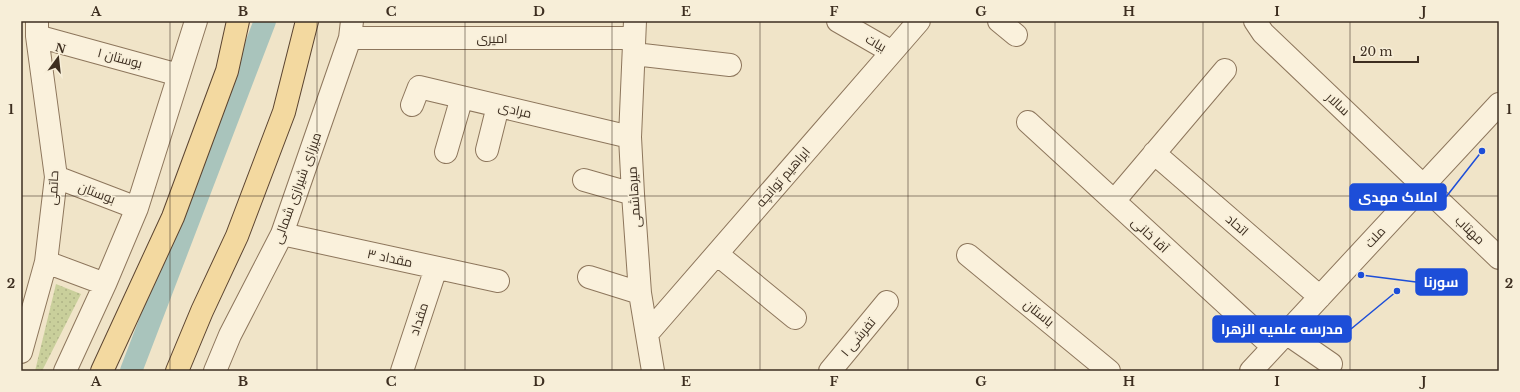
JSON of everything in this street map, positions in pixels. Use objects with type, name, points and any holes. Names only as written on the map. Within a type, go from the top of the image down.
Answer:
[{"type":"main road","points":[[102,371],[143,285],[173,217],[227,71],[238,21]]},
{"type":"main road","points":[[177,371],[202,311],[237,236],[284,112],[307,21]]},
{"type":"street","points":[[67,370],[137,208],[196,21]]},
{"type":"street","name":"بیات","points":[[838,21],[892,52]]},
{"type":"street","name":"ابراهیم توانچه","points":[[647,334],[919,21]]},
{"type":"street","points":[[999,21],[1016,35]]},
{"type":"street","name":"سالار","points":[[1255,21],[1263,34],[1423,185]]},
{"type":"street","name":"بوستان ۱","points":[[37,28],[179,75]]},
{"type":"street","name":"حاتمی","points":[[21,352],[46,262],[56,177],[37,28]]},
{"type":"street","name":"امیری","points":[[351,30],[634,38],[730,65]]},
{"type":"street","name":"میرزای شیرازی شمالی","points":[[215,371],[230,335],[282,234],[351,30]]},
{"type":"street","name":"میرهاشمی","points":[[634,38],[630,136],[633,194],[640,293],[653,371]]},
{"type":"street","points":[[1114,201],[1225,70]]},
{"type":"street","name":"مرادی","points":[[412,105],[419,86],[498,106],[630,136]]},
{"type":"street","points":[[446,152],[462,97]]},
{"type":"street","name":"ملت","points":[[1251,371],[1499,104]]},
{"type":"street","points":[[487,150],[498,106]]},
{"type":"street","name":"آقا خانی","points":[[1028,122],[1114,201],[1280,340],[1331,364]]},
{"type":"street","name":"اتحاد","points":[[1154,153],[1320,297]]},
{"type":"street","name":"بوستان","points":[[56,177],[137,208]]},
{"type":"street","points":[[584,180],[633,194]]},
{"type":"street","name":"مهتاب","points":[[1423,185],[1499,258]]},
{"type":"street","name":"مقداد ۳","points":[[282,234],[498,281]]},
{"type":"street","points":[[717,254],[795,318]]},
{"type":"street","name":"باستان","points":[[968,255],[1109,371]]},
{"type":"street","points":[[46,262],[105,284]]},
{"type":"street","name":"مقداد","points":[[402,371],[436,268]]},
{"type":"street","points":[[589,277],[640,293]]},
{"type":"street","name":"تفرشی ۱","points":[[830,371],[887,302]]},
{"type":"green space","points":[[56,284],[81,294],[42,371],[35,371]]},
{"type":"waterway","points":[[131,371],[265,21]]},
{"type":"place","name":"املاک مهدی","points":[[1482,151]]},
{"type":"place","name":"سورنا","points":[[1361,275]]},
{"type":"place","name":"مدرسه علمیه الزهرا","points":[[1397,291]]}]
